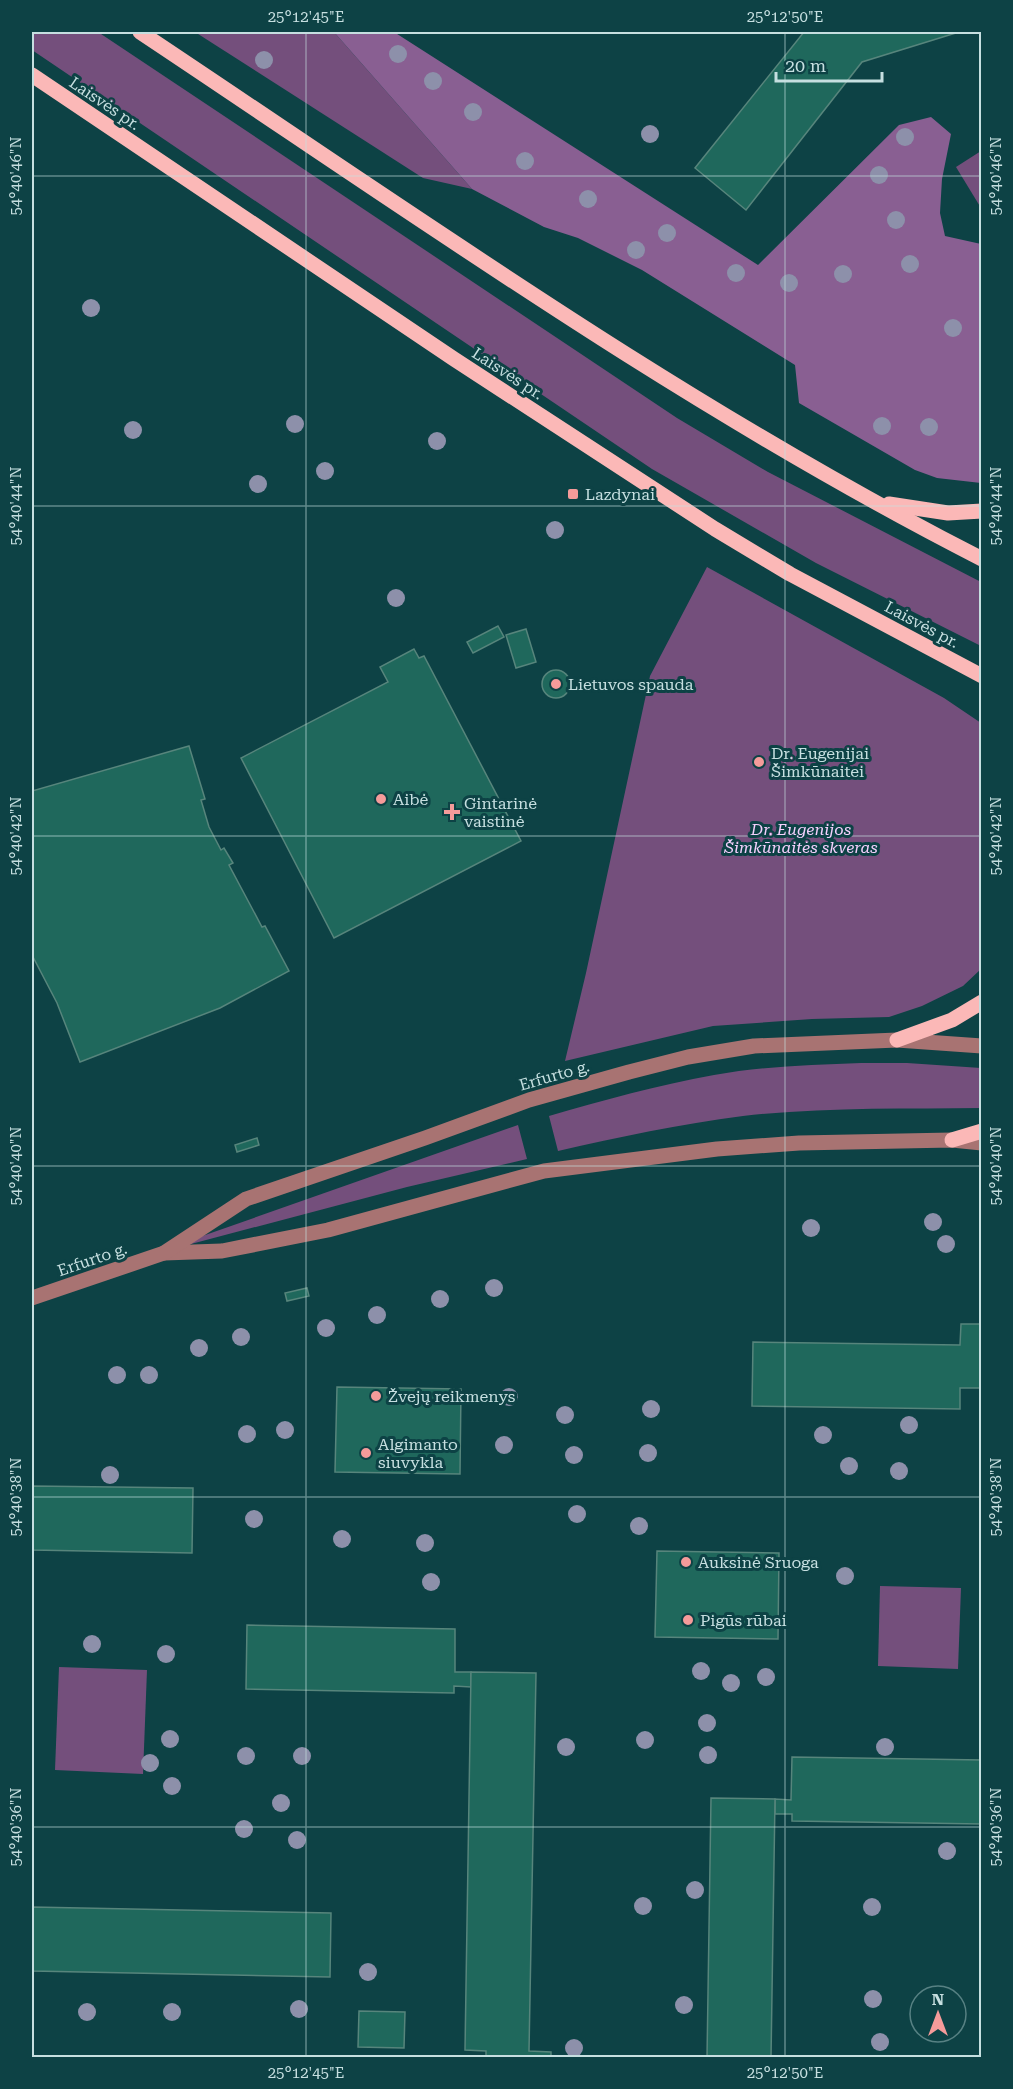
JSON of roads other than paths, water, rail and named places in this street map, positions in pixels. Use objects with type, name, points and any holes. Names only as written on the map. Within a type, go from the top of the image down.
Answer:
[{"type":"main road","points":[[140,32],[548,304],[676,386],[803,462],[981,559]]},
{"type":"main road","name":"Laisvės pr.","points":[[32,75],[454,359],[715,529],[790,574],[981,676]]},
{"type":"main road","points":[[877,502],[948,513],[981,511]]},
{"type":"main road","points":[[897,1040],[952,1020],[981,1002]]},
{"type":"main road","points":[[952,1140],[981,1131]]},
{"type":"street","name":"Erfurto g.","points":[[32,1298],[164,1253],[246,1199],[529,1100],[687,1057],[754,1046],[897,1040],[981,1046]]},
{"type":"street","name":"Erfurto g.","points":[[164,1253],[222,1251],[328,1230],[544,1171],[717,1149],[799,1143],[952,1140],[981,1143]]},
{"type":"place","name":"Lazdynai","points":[[573,494]]},
{"type":"place","name":"Lietuvos spauda","points":[[556,684]]},
{"type":"place","name":"Dr. Eugenijai Šimkūnaitei","points":[[759,762]]},
{"type":"place","name":"Aibė","points":[[381,799]]},
{"type":"place","name":"Gintarinė vaistinė","points":[[452,812]]},
{"type":"place","name":"Žvejų reikmenys","points":[[376,1396]]},
{"type":"place","name":"Algimanto siuvykla","points":[[366,1453]]},
{"type":"place","name":"Auksinė Sruoga","points":[[686,1562]]},
{"type":"place","name":"Pigūs rūbai","points":[[688,1620]]},
{"type":"park label","name":"Dr. Eugenijos Šimkūnaitės skveras","points":[[801,838]]}]
